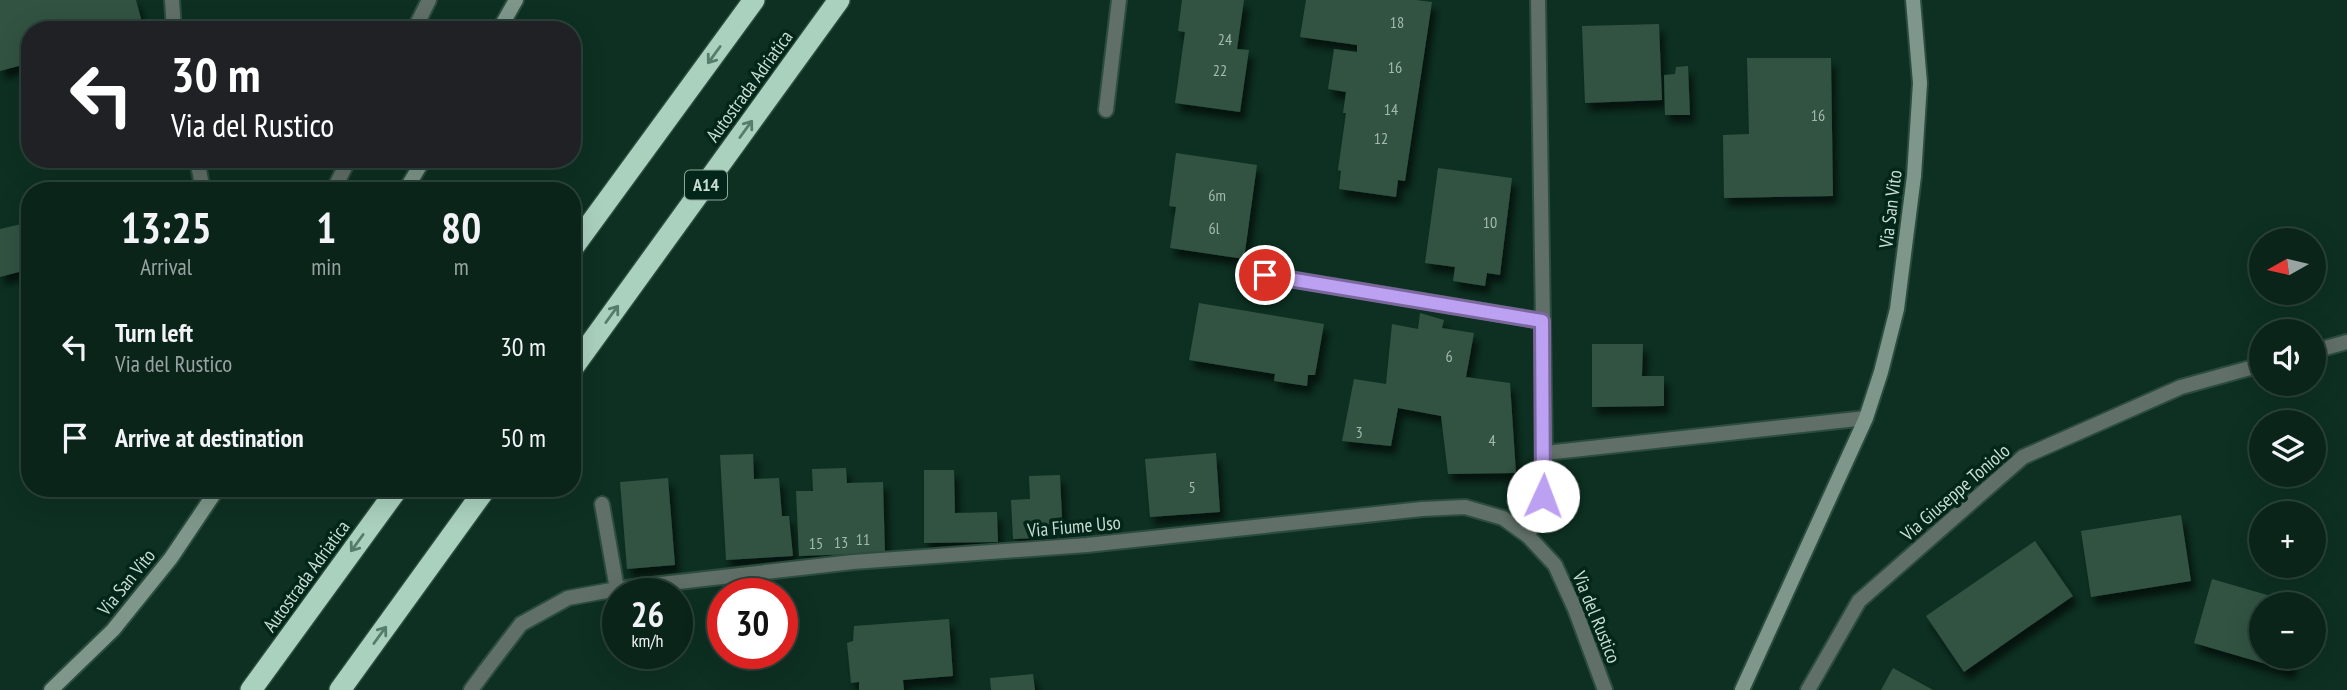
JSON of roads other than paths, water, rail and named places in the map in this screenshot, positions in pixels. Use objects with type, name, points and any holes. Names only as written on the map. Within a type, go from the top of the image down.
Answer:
[{"type":"highway","points":[[581,237],[754,0]]},
{"type":"highway","name":"Autostrada Adriatica","points":[[581,357],[839,0]]},
{"type":"highway","name":"Autostrada Adriatica","points":[[250,690],[391,497]]},
{"type":"highway","points":[[340,690],[479,497]]},
{"type":"street","points":[[172,0],[173,21]]},
{"type":"street","points":[[418,21],[429,0]]},
{"type":"street","points":[[504,21],[516,0]]},
{"type":"street","points":[[1106,110],[1119,0]]},
{"type":"street","points":[[1528,536],[1543,496],[1545,453],[1538,0]]},
{"type":"street","name":"Via San Vito","points":[[1742,690],[1866,418],[1897,309],[1914,176],[1920,83],[1913,0]]},
{"type":"street","points":[[1265,275],[1542,321]]},
{"type":"street","points":[[2326,348],[2347,342]]},
{"type":"street","name":"Via Giuseppe Toniolo","points":[[1808,690],[1859,601],[2023,457],[2181,387],[2249,368]]},
{"type":"street","points":[[1545,453],[1866,418]]},
{"type":"street","name":"Via San Vito","points":[[51,690],[113,630],[171,558],[212,497]]},
{"type":"street","points":[[602,504],[615,578]]},
{"type":"street","name":"Via Fiume Uso","points":[[693,580],[852,562],[1087,545],[1422,509],[1465,507],[1503,518],[1528,536]]},
{"type":"street","name":"Via del Rustico","points":[[1528,536],[1555,565],[1575,609],[1605,690]]},
{"type":"street","name":"Via Fiume Uso","points":[[471,690],[521,624],[568,598],[602,592]]}]
